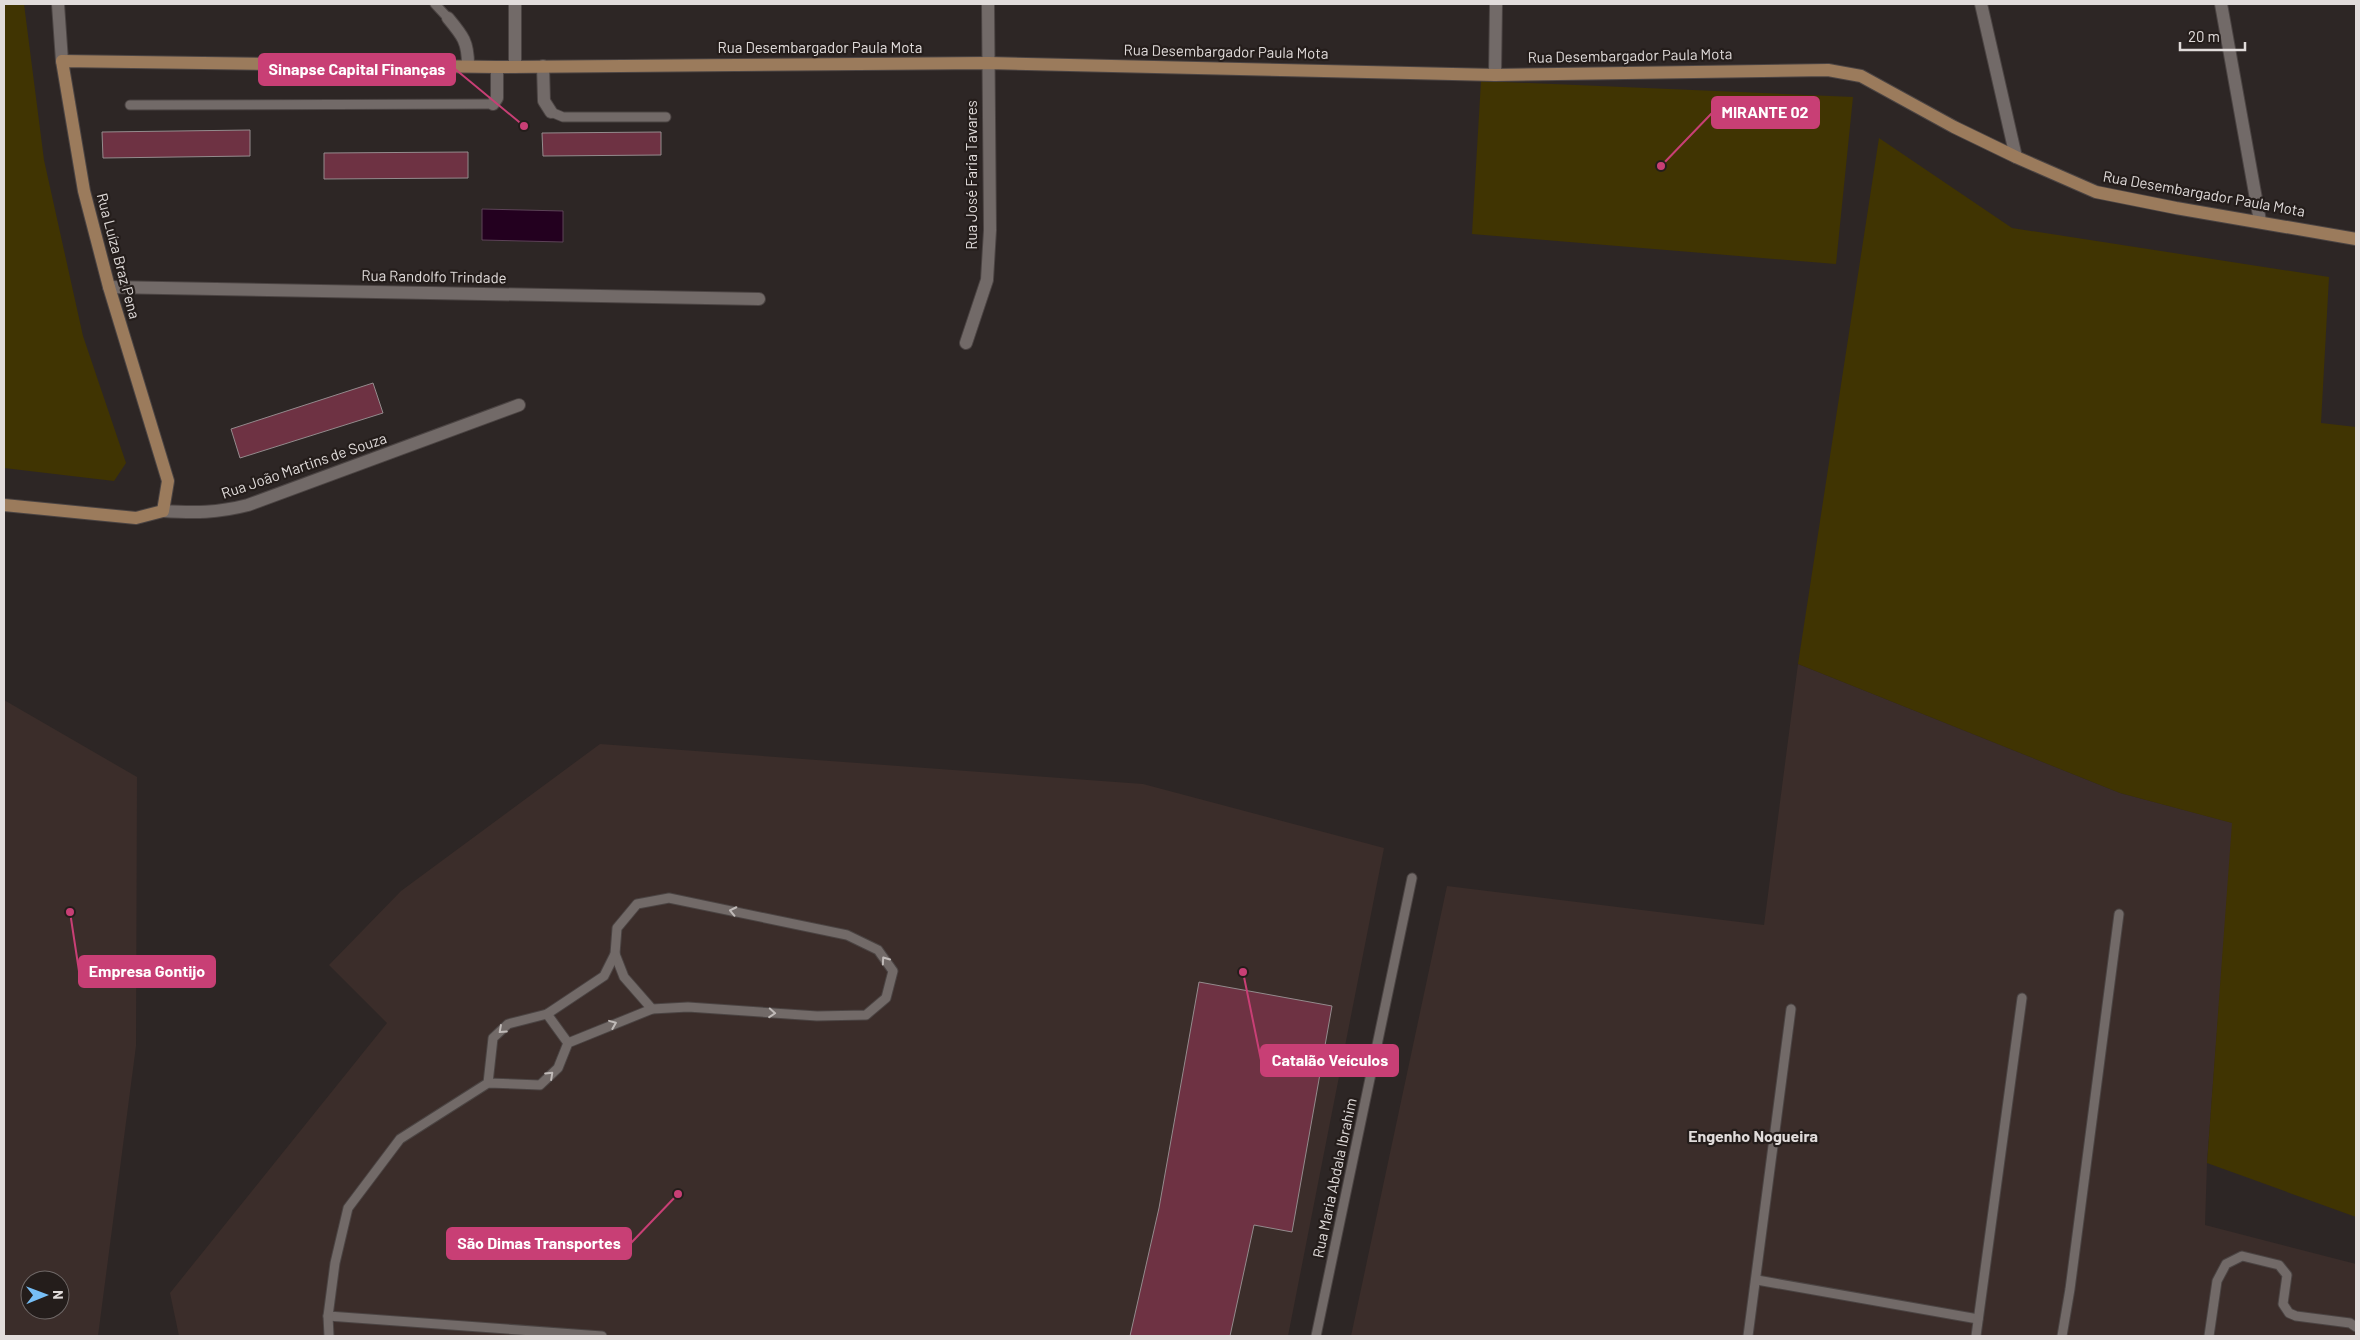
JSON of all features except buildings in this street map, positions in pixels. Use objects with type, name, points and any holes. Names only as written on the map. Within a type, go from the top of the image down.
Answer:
[{"type":"street","name":"Rua Luíza Braz Pena","points":[[58,4],[62,61],[84,191],[109,287],[168,481],[163,511]]},
{"type":"street","points":[[515,4],[515,67]]},
{"type":"street","name":"Rua José Faria Tavares","points":[[966,343],[987,280],[990,230],[988,4]]},
{"type":"street","points":[[1495,74],[1496,4]]},
{"type":"street","points":[[1981,4],[2016,157]]},
{"type":"street","points":[[2221,4],[2260,221]]},
{"type":"street","points":[[448,18],[463,37],[468,47],[468,66]]},
{"type":"street","name":"Rua Desembargador Paula Mota","points":[[62,61],[497,67],[988,62],[1495,74],[1828,70],[1861,76],[2016,157],[2096,192],[2176,208],[2356,239]]},
{"type":"street","points":[[543,66],[544,101],[551,112]]},
{"type":"street","points":[[493,104],[497,98],[497,67]]},
{"type":"street","name":"Rua Randolfo Trindade","points":[[109,287],[759,299]]},
{"type":"street","name":"Rua João Martins de Souza","points":[[4,505],[136,518],[163,511],[201,514],[221,512],[248,505],[519,405]]},
{"type":"lane","points":[[435,4],[448,18]]},
{"type":"lane","points":[[130,106],[493,104]]},
{"type":"lane","points":[[551,112],[564,117],[666,117]]},
{"type":"lane","name":"Rua Maria Abdala Ibrahim","points":[[1316,1336],[1412,878]]},
{"type":"lane","points":[[329,1336],[328,1316],[335,1263],[348,1208],[400,1139],[488,1083],[540,1085],[558,1068],[568,1042],[652,1009],[688,1007],[817,1016],[866,1015],[886,998],[893,971],[878,950],[848,935],[669,898],[637,904],[617,928],[615,954],[604,976],[547,1014],[508,1024],[493,1038],[488,1083]]},
{"type":"lane","points":[[2062,1336],[2070,1289],[2120,914]]},
{"type":"lane","points":[[615,954],[624,977],[652,1009]]},
{"type":"lane","points":[[1976,1336],[2022,998]]},
{"type":"lane","points":[[1748,1336],[1791,1008]]},
{"type":"lane","points":[[547,1014],[568,1042]]},
{"type":"lane","points":[[2209,1336],[2218,1281],[2226,1264],[2242,1256],[2279,1266],[2287,1275],[2283,1304],[2289,1313],[2296,1316],[2350,1323],[2356,1327]]},
{"type":"lane","points":[[1756,1280],[1978,1319]]},
{"type":"lane","points":[[328,1316],[602,1336]]},
{"type":"shaded area","points":[[4,4],[24,4],[44,160],[83,336],[126,463],[114,481],[4,468]]},
{"type":"shaded area","points":[[1481,81],[1853,97],[1836,264],[1472,234]]},
{"type":"shaded area","points":[[1879,138],[2012,228],[2329,277],[2321,423],[2356,427],[2356,1217],[2207,1163],[2232,823],[2120,793],[1798,664]]},
{"type":"shaded area","points":[[482,209],[563,211],[563,242],[482,240]]},
{"type":"shaded area","points":[[1798,664],[2120,793],[2233,823],[2207,1163],[2205,1225],[2356,1264],[2356,1336],[1351,1336],[1447,886],[1764,925]]},
{"type":"shaded area","points":[[4,700],[137,777],[136,1046],[98,1336],[4,1336]]},
{"type":"shaded area","points":[[600,744],[1143,784],[1384,848],[1288,1336],[179,1336],[170,1293],[387,1023],[329,965],[401,891]]},
{"type":"place","name":"Sinapse Capital Finanças","points":[[524,126]]},
{"type":"place","name":"MIRANTE 02","points":[[1661,166]]},
{"type":"place","name":"Empresa Gontijo","points":[[70,912]]},
{"type":"place","name":"Catalão Veículos","points":[[1243,972]]},
{"type":"place","name":"São Dimas Transportes","points":[[678,1194]]},
{"type":"district","name":"Engenho Nogueira","points":[[1753,1136]]}]
